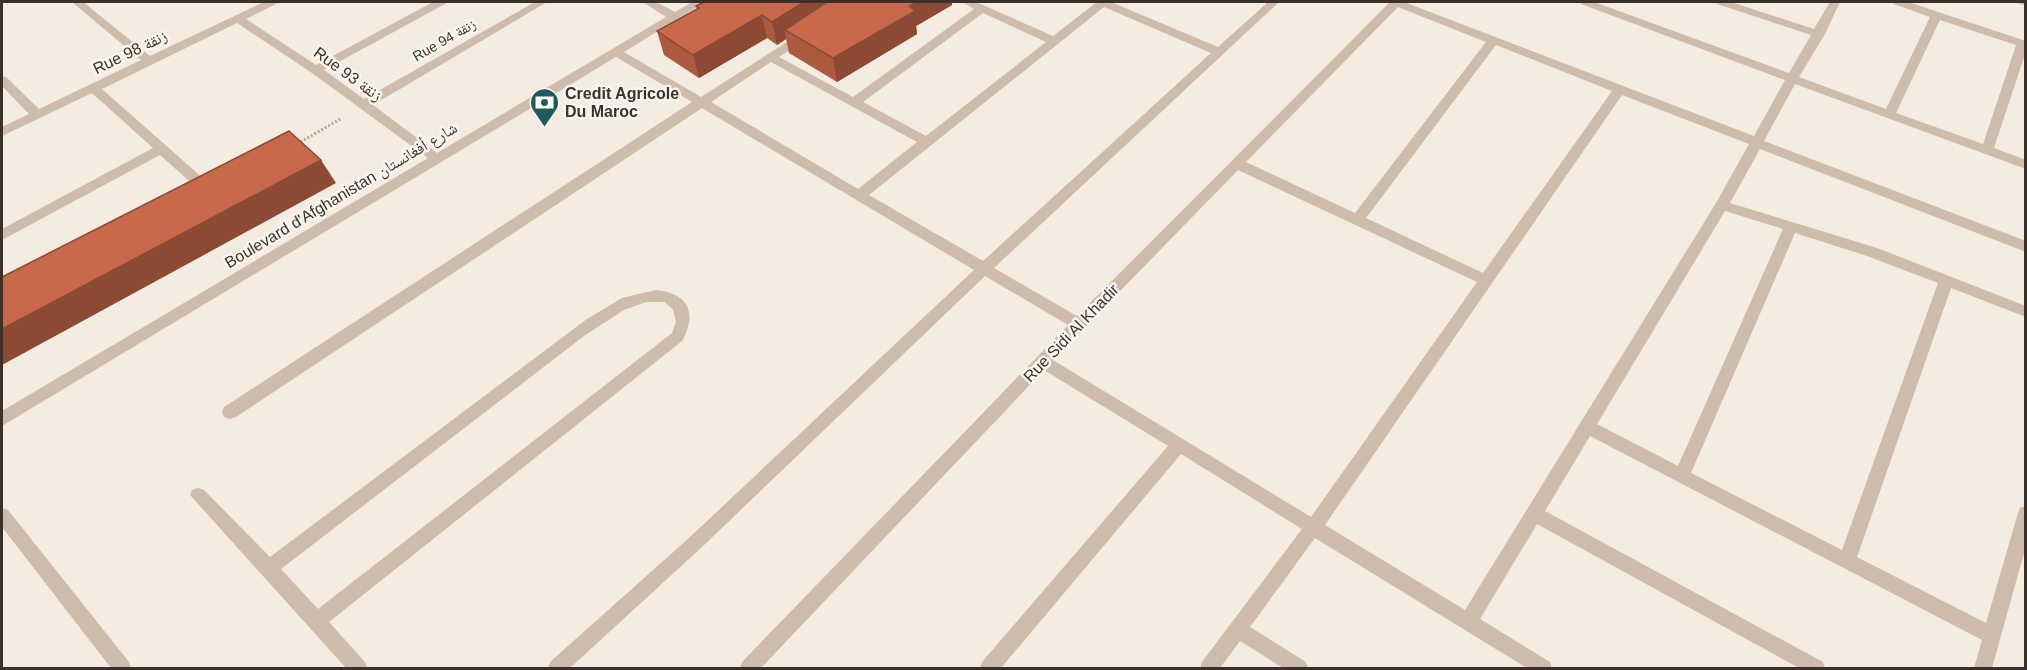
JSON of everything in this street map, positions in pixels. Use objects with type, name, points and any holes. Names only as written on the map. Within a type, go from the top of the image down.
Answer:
[{"type":"street","points":[[77,2],[149,61]]},
{"type":"street","points":[[246,2],[256,9]]},
{"type":"street","name":"Rue 98 زنقة","points":[[2,132],[272,2]]},
{"type":"street","points":[[316,70],[441,2]]},
{"type":"street","name":"Rue 94 زنقة","points":[[362,106],[542,2]]},
{"type":"street","points":[[648,2],[674,16]]},
{"type":"street","name":"Boulevard d'Afghanistan شارع أفغانستان","points":[[2,419],[699,2]]},
{"type":"street","points":[[968,2],[1052,40]]},
{"type":"street","points":[[860,195],[1052,40],[1103,2],[1219,52]]},
{"type":"street","points":[[556,669],[704,534],[984,269],[1274,2]]},
{"type":"street","points":[[1396,2],[1492,42],[1618,91],[1758,141],[2025,247]]},
{"type":"street","name":"Rue Sidi Al Khadir","points":[[749,669],[1078,324],[1396,2]]},
{"type":"street","points":[[1585,2],[2025,165]]},
{"type":"street","points":[[1721,2],[1819,34]]},
{"type":"street","points":[[1468,622],[1722,205],[1835,2]]},
{"type":"street","points":[[1898,2],[2024,44],[1987,151]]},
{"type":"street","points":[[854,102],[982,8]]},
{"type":"street","points":[[1889,115],[1937,15]]},
{"type":"street","name":"Rue 93 زنقة","points":[[238,19],[316,70],[362,106],[436,158]]},
{"type":"street","points":[[230,412],[817,26]]},
{"type":"street","points":[[1357,220],[1492,42]]},
{"type":"street","points":[[616,52],[1078,324]]},
{"type":"street","points":[[771,57],[927,142]]},
{"type":"street","points":[[2,80],[37,114]]},
{"type":"street","points":[[94,88],[201,184],[197,201]]},
{"type":"street","points":[[1209,669],[1314,526],[1618,91]]},
{"type":"street","points":[[2,235],[161,149]]},
{"type":"street","points":[[1236,163],[1485,280]]},
{"type":"street","points":[[1722,205],[1792,225],[1872,252],[2025,312]]},
{"type":"street","points":[[1681,477],[1792,225]]},
{"type":"street","points":[[1847,561],[1946,281]]},
{"type":"street","points":[[269,568],[475,411],[618,306],[653,296],[666,295],[677,303],[684,322],[676,337],[316,621]]},
{"type":"street","points":[[1044,362],[1543,669]]},
{"type":"street","points":[[1587,427],[1993,636]]},
{"type":"street","points":[[989,669],[1180,444]]},
{"type":"street","points":[[198,495],[269,568],[358,669]]},
{"type":"street","points":[[1533,513],[1815,669]]},
{"type":"street","points":[[1983,669],[2025,513]]},
{"type":"street","points":[[2,515],[122,669]]},
{"type":"street","points":[[1238,628],[1299,669]]},
{"type":"path","points":[[292,146],[362,106]]},
{"type":"building","points":[[704,2],[804,2],[772,22],[762,15],[693,55],[657,31],[699,8],[696,6]]},
{"type":"building","points":[[827,2],[917,2],[909,6],[915,11],[833,58],[785,30]]},
{"type":"building","points":[[289,131],[321,160],[2,329],[2,277]]},
{"type":"place","name":"Credit Agricole Du Maroc","points":[[544,128]]}]
